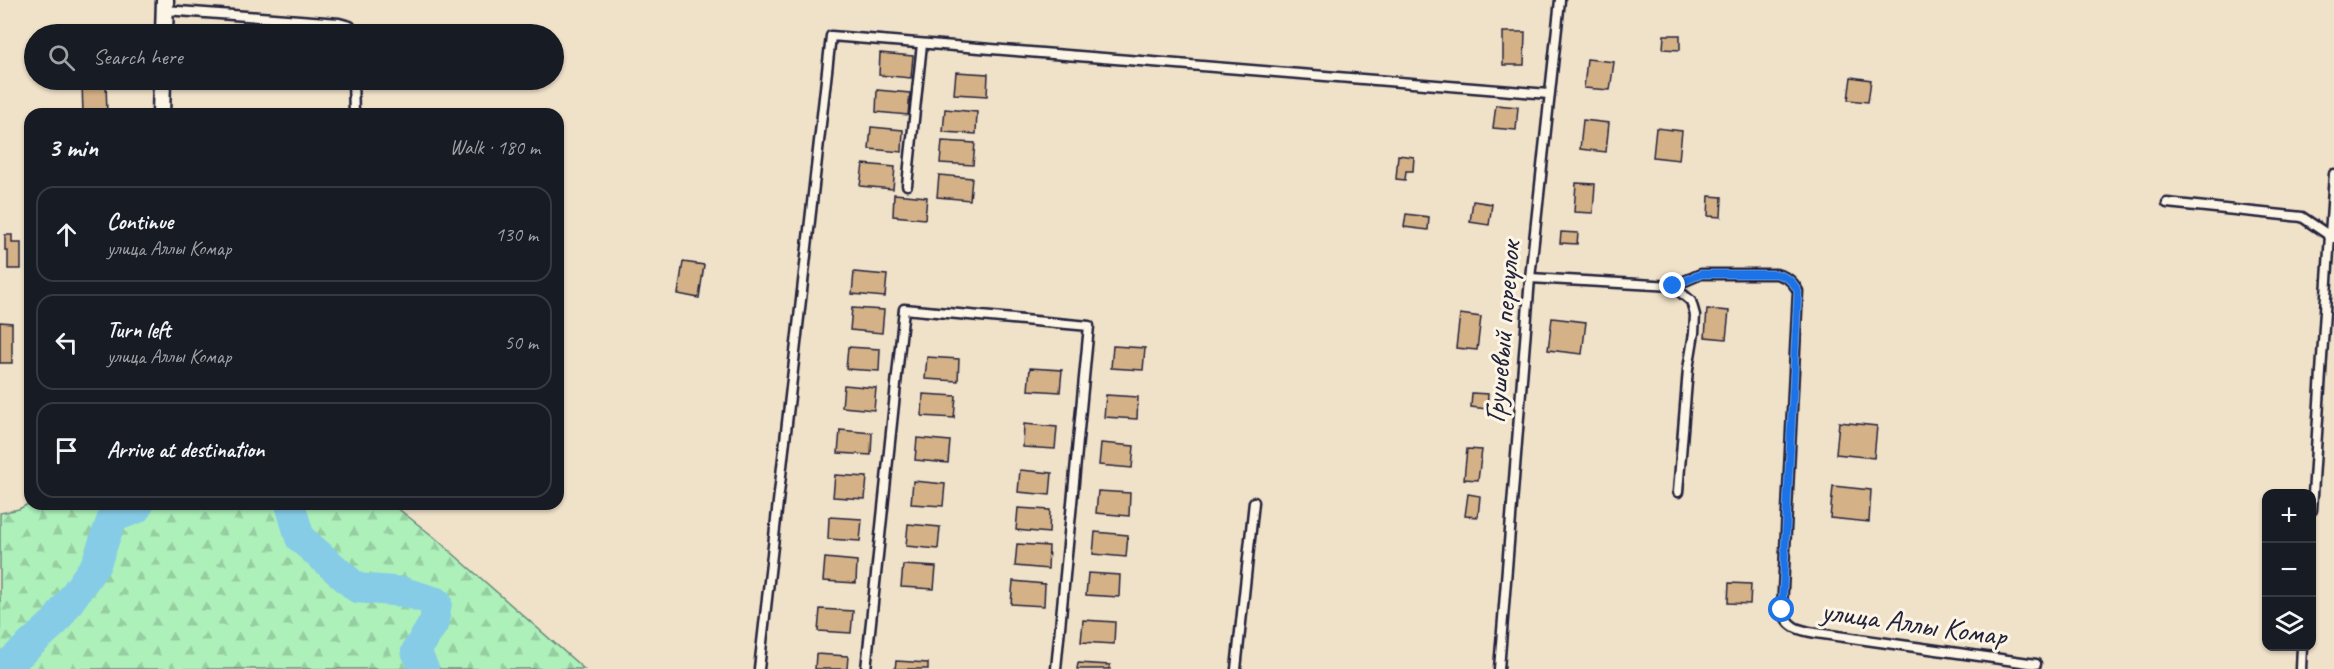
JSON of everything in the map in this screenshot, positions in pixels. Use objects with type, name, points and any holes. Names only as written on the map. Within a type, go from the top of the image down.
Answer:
[{"type":"street","points":[[164,24],[165,5]]},
{"type":"street","points":[[161,108],[162,90]]},
{"type":"lane","name":"Грушевый переулок","points":[[1499,669],[1530,278],[1560,0]]},
{"type":"lane","points":[[165,5],[343,24]]},
{"type":"lane","points":[[759,669],[831,36],[1549,94]]},
{"type":"lane","points":[[907,185],[922,44]]},
{"type":"lane","points":[[353,90],[354,108]]},
{"type":"lane","points":[[2314,489],[2332,237],[2334,174]]},
{"type":"lane","points":[[2167,203],[2302,217],[2332,237]]},
{"type":"lane","name":"улица Аллы Комар","points":[[1673,286],[1701,274],[1776,274],[1793,282],[1798,291],[1782,610],[1790,626],[1797,630],[1816,633],[2036,664]]},
{"type":"lane","points":[[1530,278],[1673,286],[1691,301],[1695,315],[1694,333],[1688,369],[1678,492]]},
{"type":"lane","points":[[866,669],[904,309],[1089,326],[1056,669]]},
{"type":"lane","points":[[1236,669],[1254,502]]},
{"type":"lane","points":[[2301,669],[2302,651]]},
{"type":"green space","points":[[24,506],[24,510],[400,510],[434,537],[584,669],[0,669],[0,513]]},
{"type":"building","points":[[1503,32],[1525,32],[1524,65],[1503,65]]},
{"type":"building","points":[[1664,35],[1680,35],[1680,50],[1663,49]]},
{"type":"building","points":[[880,53],[913,56],[911,78],[879,75]]},
{"type":"building","points":[[1587,59],[1614,62],[1610,90],[1584,88]]},
{"type":"building","points":[[956,72],[988,74],[987,96],[954,94]]},
{"type":"building","points":[[1851,77],[1871,80],[1868,102],[1848,100]]},
{"type":"building","points":[[82,90],[106,90],[107,108],[83,108]]},
{"type":"building","points":[[877,90],[910,93],[908,115],[876,112]]},
{"type":"building","points":[[1496,105],[1518,107],[1516,130],[1493,128]]},
{"type":"building","points":[[945,109],[977,112],[976,134],[943,132]]},
{"type":"building","points":[[1583,120],[1609,123],[1606,152],[1580,149]]},
{"type":"building","points":[[871,127],[903,130],[902,152],[869,149]]},
{"type":"building","points":[[1656,128],[1682,131],[1679,160],[1653,157]]},
{"type":"building","points":[[942,141],[975,143],[973,165],[940,163]]},
{"type":"building","points":[[1398,155],[1414,157],[1413,171],[1406,171],[1405,180],[1396,179]]},
{"type":"building","points":[[863,164],[895,167],[893,189],[860,186]]},
{"type":"building","points":[[939,175],[972,178],[970,200],[937,197]]},
{"type":"building","points":[[1576,183],[1595,184],[1593,213],[1574,212]]},
{"type":"building","points":[[894,194],[927,197],[925,219],[893,216]]},
{"type":"building","points":[[1709,196],[1722,197],[1721,217],[1708,216]]},
{"type":"building","points":[[1473,201],[1492,204],[1489,225],[1470,222]]},
{"type":"building","points":[[1406,214],[1429,217],[1428,230],[1404,227]]},
{"type":"building","points":[[1561,232],[1578,233],[1577,244],[1560,243]]},
{"type":"building","points":[[5,235],[12,235],[12,243],[21,243],[21,269],[8,269]]},
{"type":"building","points":[[683,262],[704,265],[699,298],[678,294]]},
{"type":"building","points":[[854,272],[887,275],[885,297],[852,294]]},
{"type":"building","points":[[852,308],[884,310],[882,333],[850,330]]},
{"type":"building","points":[[1707,309],[1729,311],[1726,339],[1705,337]]},
{"type":"building","points":[[1460,314],[1481,317],[1477,350],[1456,348]]},
{"type":"building","points":[[1552,318],[1586,322],[1582,354],[1548,350]]},
{"type":"building","points":[[0,322],[12,323],[12,363],[0,363]]},
{"type":"building","points":[[1113,346],[1145,348],[1143,370],[1111,368]]},
{"type":"building","points":[[848,347],[880,349],[879,371],[846,369]]},
{"type":"building","points":[[927,357],[959,359],[958,381],[925,379]]},
{"type":"building","points":[[1030,368],[1062,370],[1060,392],[1028,390]]},
{"type":"building","points":[[844,385],[876,388],[874,410],[842,407]]},
{"type":"building","points":[[1472,393],[1488,394],[1487,409],[1471,407]]},
{"type":"building","points":[[923,394],[956,396],[954,418],[922,416]]},
{"type":"building","points":[[1106,395],[1138,397],[1137,419],[1104,417]]},
{"type":"building","points":[[1839,422],[1877,426],[1874,458],[1836,454]]},
{"type":"building","points":[[1024,424],[1057,427],[1055,449],[1023,447]]},
{"type":"building","points":[[840,430],[872,433],[871,455],[838,453]]},
{"type":"building","points":[[917,438],[950,441],[948,463],[915,460]]},
{"type":"building","points":[[1101,443],[1134,446],[1132,468],[1099,465]]},
{"type":"building","points":[[1467,449],[1482,450],[1478,480],[1464,479]]},
{"type":"building","points":[[1020,470],[1052,473],[1050,495],[1018,492]]},
{"type":"building","points":[[835,475],[867,477],[865,499],[833,497]]},
{"type":"building","points":[[913,481],[945,484],[943,506],[911,504]]},
{"type":"building","points":[[1833,486],[1871,490],[1869,522],[1830,518]]},
{"type":"building","points":[[1098,491],[1130,493],[1129,516],[1096,513]]},
{"type":"building","points":[[1468,494],[1480,496],[1478,517],[1465,516]]},
{"type":"building","points":[[1018,508],[1050,510],[1049,533],[1016,530]]},
{"type":"building","points":[[829,517],[862,519],[860,541],[828,539]]},
{"type":"building","points":[[908,524],[940,527],[938,549],[906,546]]},
{"type":"building","points":[[1095,532],[1128,535],[1126,557],[1093,554]]},
{"type":"building","points":[[1017,544],[1049,546],[1048,569],[1015,566]]},
{"type":"building","points":[[825,558],[857,561],[856,583],[823,581]]},
{"type":"building","points":[[903,565],[936,567],[934,589],[901,587]]},
{"type":"building","points":[[1088,573],[1120,575],[1119,597],[1086,595]]},
{"type":"building","points":[[1013,581],[1045,584],[1044,606],[1011,604]]},
{"type":"building","points":[[1729,583],[1751,584],[1750,604],[1728,603]]},
{"type":"building","points":[[820,609],[853,611],[851,633],[818,631]]},
{"type":"building","points":[[1083,620],[1115,622],[1114,644],[1081,642]]},
{"type":"building","points":[[816,654],[848,656],[847,669],[815,669]]},
{"type":"building","points":[[896,661],[928,663],[928,669],[895,669]]},
{"type":"building","points":[[1078,663],[1110,665],[1110,669],[1077,669]]},
{"type":"waterway","points":[[3,669],[55,622],[96,564],[112,518],[133,510]]},
{"type":"waterway","points":[[292,510],[300,538],[357,588],[404,592],[437,602],[434,623],[416,651],[424,669]]},
{"type":"route","points":[[1673,286],[1701,274],[1776,274],[1793,282],[1798,291],[1782,610]]}]
